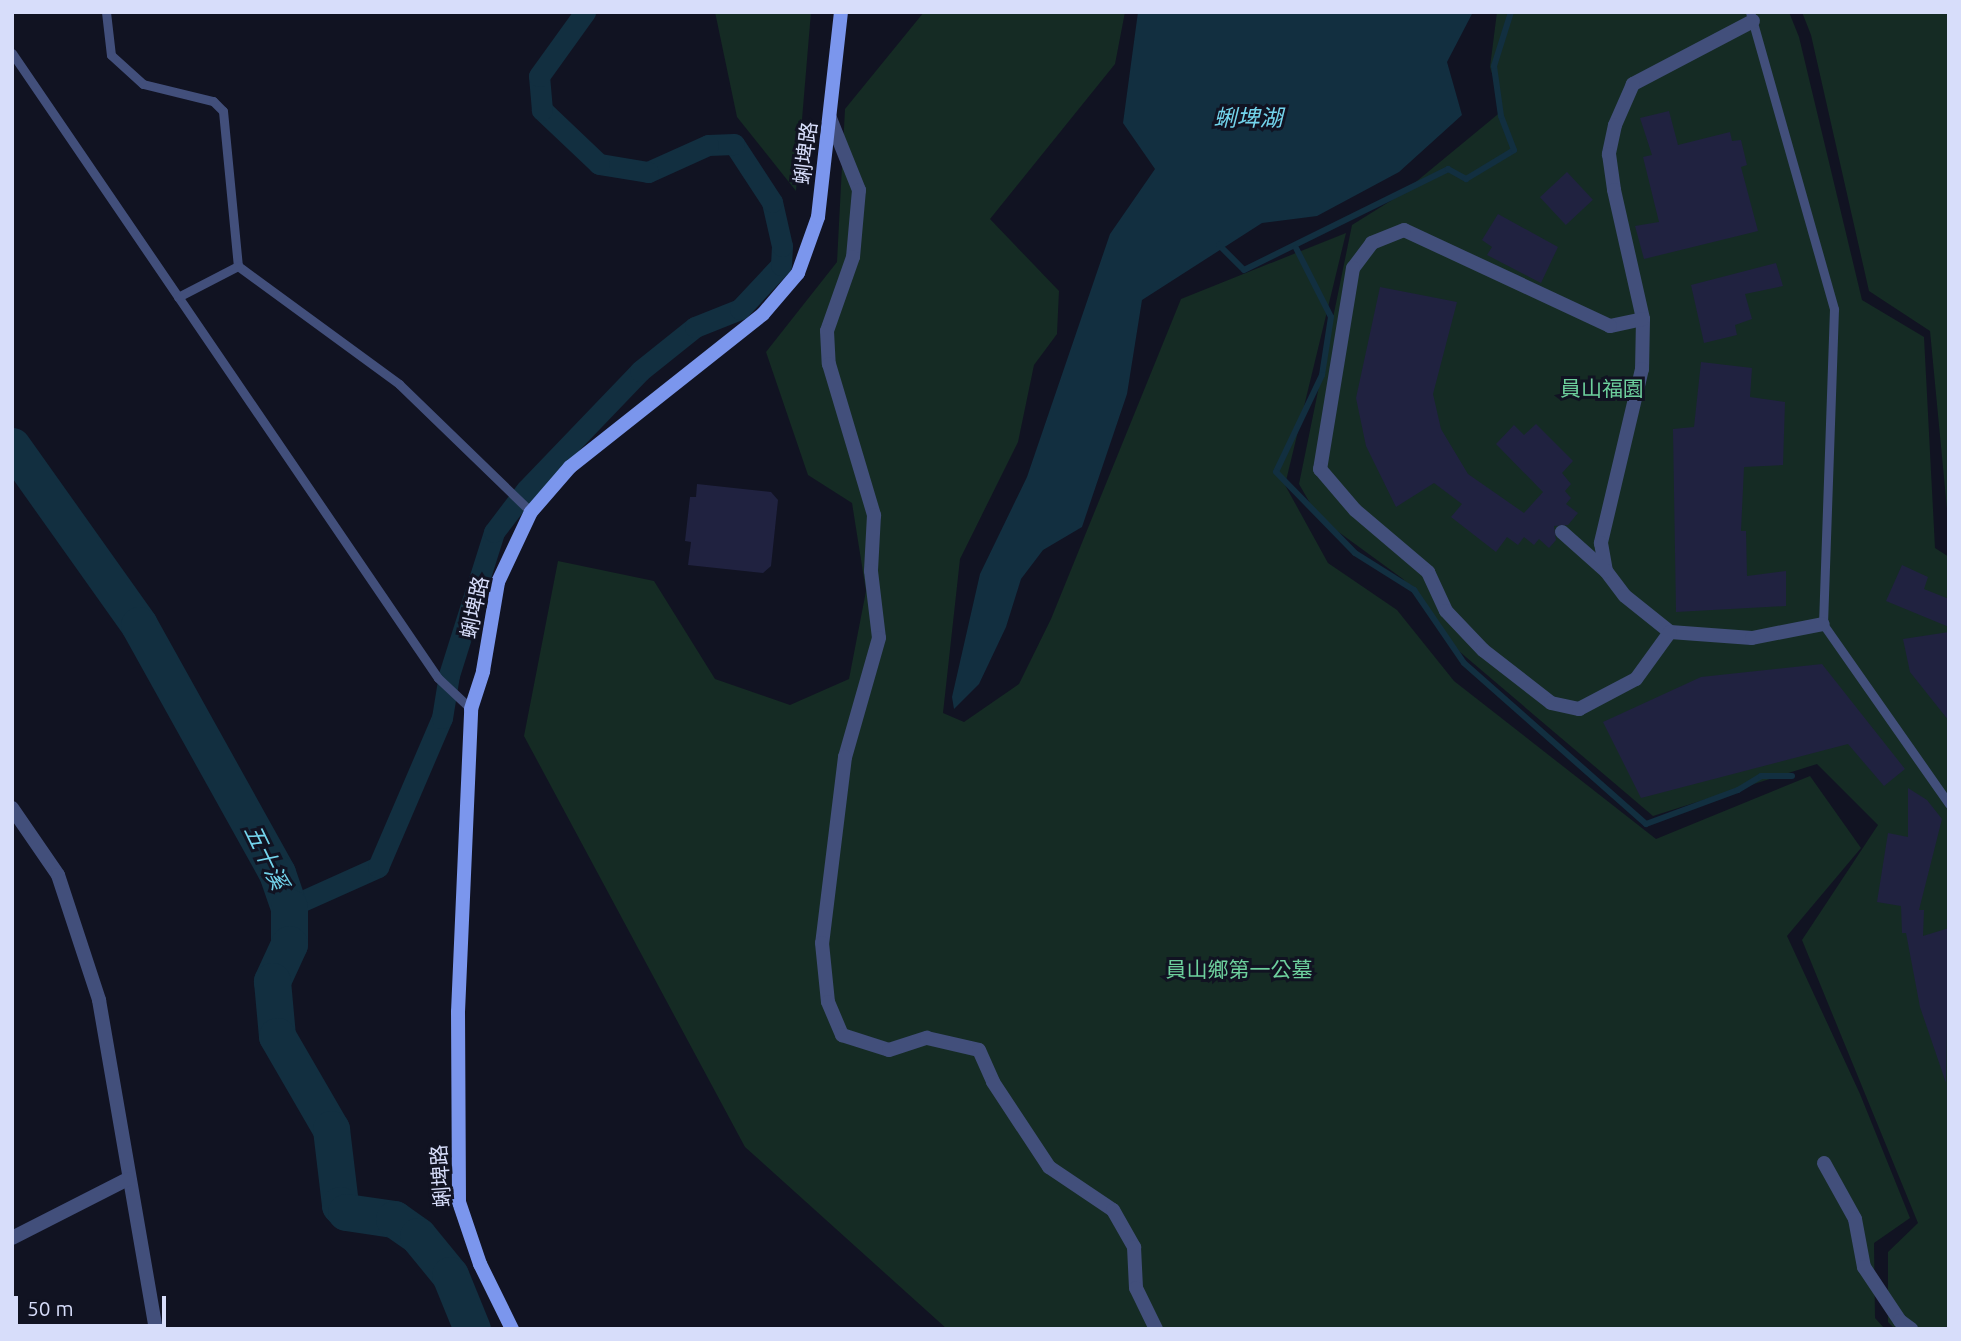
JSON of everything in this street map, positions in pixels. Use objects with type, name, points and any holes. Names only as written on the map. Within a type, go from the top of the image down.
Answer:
[{"type":"street","name":"蜊埤路","points":[[512,1329],[480,1264],[459,1202],[458,1012],[471,709],[483,671],[498,582],[531,512],[570,467],[764,314],[798,273],[818,217],[841,12]]},
{"type":"street","points":[[1606,571],[1601,543],[1642,369],[1643,319],[1610,166],[1615,125],[1633,84],[1751,17]]},
{"type":"street","points":[[830,118],[859,190],[853,257],[827,331],[829,364],[874,515],[871,571],[879,638],[845,757],[822,943],[828,1002],[842,1035],[889,1049],[927,1038],[979,1050],[993,1082],[1049,1167],[1113,1210],[1134,1247],[1136,1288],[1156,1329]]},
{"type":"street","points":[[1643,319],[1610,326],[1404,230],[1372,243],[1353,268],[1320,469],[1355,510],[1428,572],[1447,611],[1483,650],[1551,703],[1579,709],[1636,679],[1670,632]]},
{"type":"street","points":[[1562,532],[1606,571],[1625,596],[1670,632],[1752,638],[1823,624]]},
{"type":"street","points":[[12,808],[58,875],[99,1000],[156,1329]]},
{"type":"street","points":[[1824,1163],[1855,1219],[1864,1267],[1900,1321],[1911,1329]]},
{"type":"street","points":[[12,1238],[128,1179]]},
{"type":"lane","points":[[106,12],[111,55],[143,84],[214,101],[223,111],[238,266],[399,384],[503,488],[531,512]]},
{"type":"lane","points":[[1751,17],[1834,309],[1823,624],[1949,804]]},
{"type":"lane","points":[[12,52],[438,678],[471,709]]},
{"type":"lane","points":[[178,297],[238,266]]},
{"type":"green space","points":[[715,12],[811,12],[796,191],[737,117]]},
{"type":"green space","name":"員山鄉第一公墓","points":[[924,12],[1125,12],[1115,64],[990,219],[1059,291],[1057,334],[1034,365],[1018,442],[960,559],[943,713],[964,722],[1019,684],[1051,619],[1181,299],[1346,233],[1285,485],[1328,563],[1397,610],[1454,681],[1656,839],[1810,776],[1861,848],[1787,936],[1860,1094],[1910,1218],[1874,1243],[1875,1318],[1885,1329],[947,1329],[745,1147],[524,736],[558,561],[654,581],[715,679],[790,705],[849,679],[866,591],[852,503],[808,475],[766,352],[837,262],[845,109]]},
{"type":"green space","name":"員山福園","points":[[1497,12],[1789,12],[1799,37],[1862,300],[1924,337],[1935,548],[1949,557],[1949,1329],[1895,1329],[1888,1322],[1888,1252],[1918,1223],[1802,940],[1878,825],[1817,764],[1653,816],[1460,652],[1403,579],[1318,517],[1299,484],[1352,225],[1400,195],[1503,110],[1490,67]]},
{"type":"green space","points":[[1802,12],[1949,12],[1949,530],[1930,331],[1869,291],[1811,35]]},
{"type":"water","name":"蜊埤湖","points":[[1138,12],[1473,12],[1447,62],[1462,115],[1399,172],[1317,216],[1262,223],[1142,300],[1127,394],[1082,527],[1043,550],[1021,579],[1006,627],[979,684],[954,709],[952,697],[980,574],[1027,477],[1110,234],[1155,169],[1123,123]]},
{"type":"building","points":[[1669,111],[1678,145],[1730,132],[1732,141],[1741,140],[1747,165],[1741,167],[1758,231],[1644,259],[1635,226],[1659,222],[1643,157],[1652,155],[1640,118]]},
{"type":"building","points":[[1567,172],[1593,200],[1566,225],[1540,197]]},
{"type":"building","points":[[1498,214],[1558,247],[1541,283],[1487,255],[1492,247],[1482,240]]},
{"type":"building","points":[[1776,263],[1783,286],[1745,294],[1752,319],[1735,325],[1737,335],[1704,343],[1691,285]]},
{"type":"building","points":[[1380,287],[1457,302],[1433,394],[1441,429],[1468,474],[1524,513],[1543,492],[1496,444],[1514,425],[1524,435],[1536,424],[1573,461],[1562,473],[1571,484],[1565,491],[1571,498],[1566,504],[1578,513],[1568,525],[1554,526],[1556,540],[1549,548],[1539,539],[1534,545],[1524,537],[1518,545],[1507,537],[1496,552],[1451,517],[1462,504],[1434,483],[1396,507],[1366,446],[1356,398]]},
{"type":"building","points":[[1701,362],[1752,368],[1750,397],[1785,402],[1783,465],[1744,467],[1741,531],[1746,531],[1747,576],[1786,571],[1786,606],[1676,612],[1673,429],[1694,427]]},
{"type":"building","points":[[697,484],[771,492],[778,500],[771,566],[763,573],[688,565],[691,542],[685,541],[690,497],[696,497]]},
{"type":"building","points":[[1902,565],[1928,577],[1924,589],[1949,599],[1949,627],[1886,601]]},
{"type":"building","points":[[1949,632],[1949,721],[1910,672],[1903,639]]},
{"type":"building","points":[[1822,664],[1905,769],[1884,786],[1848,744],[1641,798],[1603,722],[1701,677]]},
{"type":"building","points":[[1908,788],[1927,800],[1942,819],[1919,910],[1924,910],[1923,936],[1949,928],[1946,1083],[1920,1007],[1906,933],[1902,933],[1901,906],[1877,902],[1888,833],[1908,837]]},
{"type":"waterway","points":[[289,907],[378,867],[442,718],[449,675],[494,532],[526,490],[640,371],[695,327],[740,309],[781,265],[782,246],[772,202],[734,144],[708,145],[648,172],[599,164],[542,110],[539,76],[585,12]]},
{"type":"waterway","points":[[1219,245],[1244,270],[1448,169],[1466,179],[1514,150],[1501,116],[1494,66],[1511,12]]},
{"type":"waterway","points":[[1296,248],[1331,317],[1322,375],[1276,472],[1355,553],[1414,590],[1464,663],[1646,824],[1738,790],[1761,776],[1792,776]]},
{"type":"waterway","name":"五十溪","points":[[12,446],[139,625],[277,873],[289,907],[289,944],[272,981],[277,1036],[331,1129],[340,1205],[346,1212],[394,1219],[418,1236],[450,1275],[472,1329]]}]
